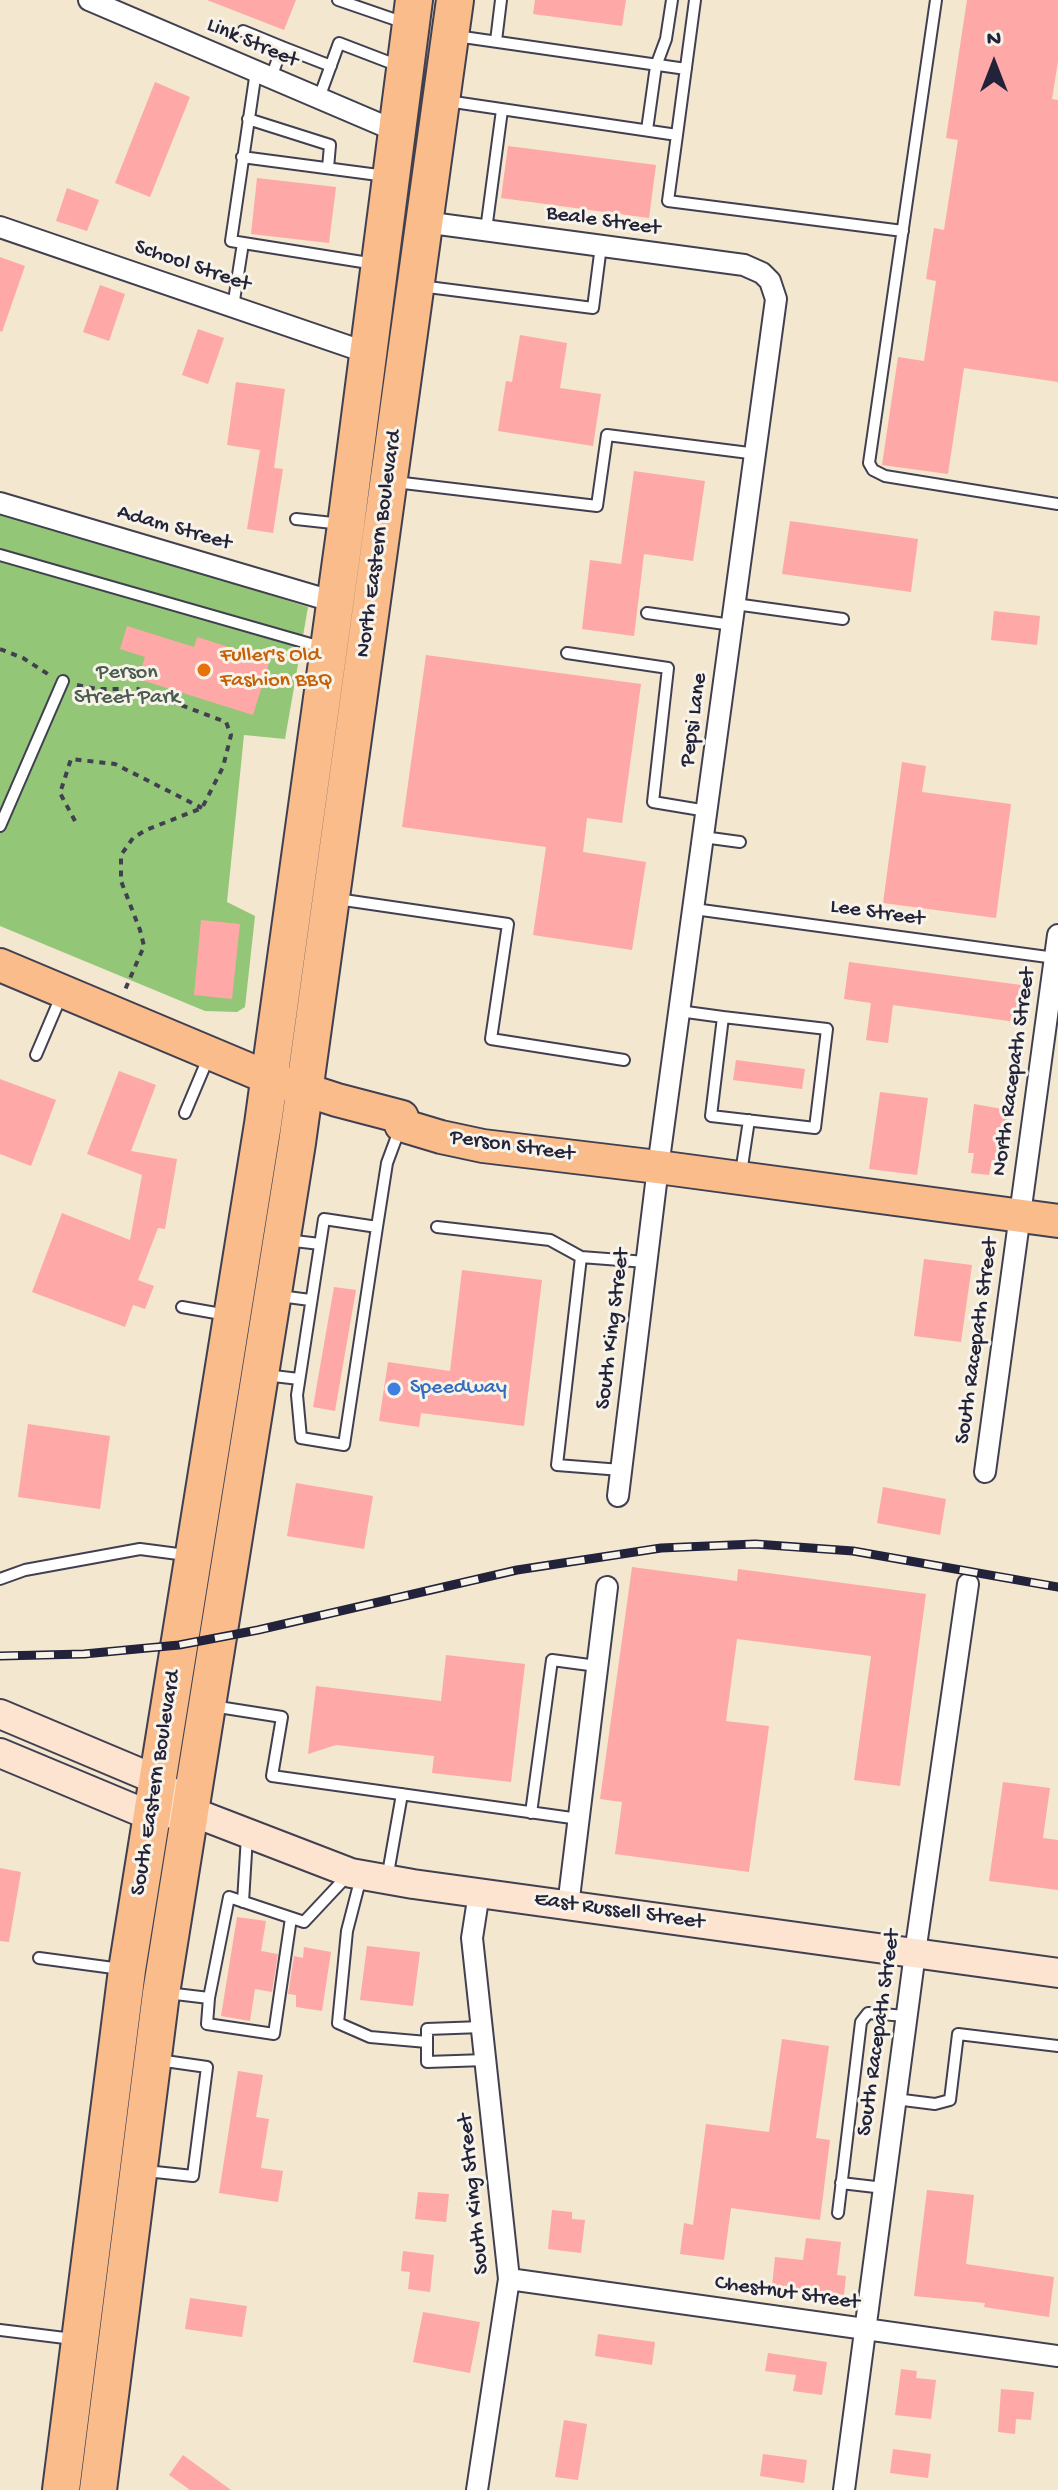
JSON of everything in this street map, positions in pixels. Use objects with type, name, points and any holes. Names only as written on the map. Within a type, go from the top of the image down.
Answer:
[{"type":"highway","name":"North Eastern Boulevard","points":[[305,1088],[455,0]]},
{"type":"highway","name":"North Eastern Boulevard","points":[[269,1078],[413,11]]},
{"type":"highway","points":[[413,11],[423,105],[412,195],[414,207],[424,222]]},
{"type":"highway","name":"South Eastern Boulevard","points":[[61,2490],[127,1970],[269,1078]]},
{"type":"highway","name":"South Eastern Boulevard","points":[[98,2490],[161,1993],[305,1088]]},
{"type":"main road","name":"Person Street","points":[[0,965],[269,1078],[402,1117],[401,1125],[441,1137],[483,1146],[1058,1221]]},
{"type":"street","name":"Link Street","points":[[89,0],[396,131]]},
{"type":"street","name":"Beale Street","points":[[424,222],[744,265],[762,273],[770,281]]},
{"type":"street","name":"School Street","points":[[0,227],[368,353]]},
{"type":"street","name":"Pepsi Lane","points":[[658,1167],[777,311],[770,281]]},
{"type":"street","name":"Adam Street","points":[[0,503],[335,602]]},
{"type":"street","name":"North Racepath Street","points":[[1019,1216],[1058,935]]},
{"type":"street","name":"South King Street","points":[[618,1496],[658,1167]]},
{"type":"street","name":"South Racepath Street","points":[[985,1472],[1019,1216]]},
{"type":"street","name":"South Racepath Street","points":[[844,2490],[906,2016],[968,1584]]},
{"type":"street","points":[[568,1906],[607,1587]]},
{"type":"street","name":"East Russell Street","points":[[0,1714],[157,1780],[190,1811],[367,1876],[1058,1973]]},
{"type":"street","name":"East Russell Street","points":[[0,1753],[151,1816],[190,1811]]},
{"type":"street","name":"South King Street","points":[[477,2490],[509,2279],[472,1938],[479,1893]]},
{"type":"street","name":"Chestnut Street","points":[[509,2279],[1058,2356]]},
{"type":"lane","points":[[338,0],[413,11]]},
{"type":"lane","points":[[496,41],[501,0]]},
{"type":"lane","points":[[647,130],[656,66],[666,39],[672,0]]},
{"type":"lane","points":[[695,0],[668,201],[903,231]]},
{"type":"lane","points":[[936,0],[869,463],[873,470],[885,476],[1058,504]]},
{"type":"lane","points":[[243,31],[331,66]]},
{"type":"lane","points":[[450,35],[686,69]]},
{"type":"lane","points":[[319,98],[339,43],[405,68]]},
{"type":"lane","points":[[282,47],[263,75],[248,119],[231,241],[379,265]]},
{"type":"lane","points":[[441,100],[677,135]]},
{"type":"lane","points":[[486,230],[502,110]]},
{"type":"lane","points":[[248,119],[330,145],[328,168]]},
{"type":"lane","points":[[242,157],[390,177]]},
{"type":"lane","points":[[233,307],[243,243]]},
{"type":"lane","points":[[416,285],[593,308],[601,246]]},
{"type":"lane","points":[[389,481],[597,506],[607,435],[757,454]]},
{"type":"lane","points":[[296,519],[346,525]]},
{"type":"lane","points":[[0,555],[328,649]]},
{"type":"lane","points":[[735,604],[843,619]]},
{"type":"lane","points":[[647,613],[732,625]]},
{"type":"lane","points":[[567,653],[668,668],[653,802],[707,811]]},
{"type":"lane","points":[[0,826],[63,681]]},
{"type":"lane","points":[[703,837],[740,842]]},
{"type":"lane","points":[[331,898],[508,924],[491,1039],[624,1060]]},
{"type":"lane","name":"Lee Street","points":[[694,909],[1055,958]]},
{"type":"lane","points":[[36,1055],[63,992]]},
{"type":"lane","points":[[679,1011],[827,1029],[815,1128],[711,1116],[723,1017]]},
{"type":"lane","points":[[185,1113],[210,1053]]},
{"type":"lane","points":[[740,1178],[749,1120]]},
{"type":"lane","points":[[377,1227],[324,1219],[297,1395],[301,1438],[344,1445],[387,1163],[401,1125]]},
{"type":"lane","points":[[437,1227],[550,1240],[581,1257],[646,1262]]},
{"type":"lane","points":[[282,1240],[320,1244]]},
{"type":"lane","points":[[581,1257],[557,1465],[621,1470]]},
{"type":"lane","points":[[272,1296],[310,1300]]},
{"type":"lane","points":[[182,1307],[232,1316]]},
{"type":"lane","points":[[260,1374],[299,1379]]},
{"type":"lane","points":[[1,1578],[25,1570],[140,1549],[193,1556]]},
{"type":"lane","points":[[531,1813],[552,1660],[597,1666]]},
{"type":"lane","points":[[207,1705],[282,1717],[272,1776],[579,1819]]},
{"type":"lane","points":[[402,1794],[347,1931],[338,2023],[370,2037],[427,2042]]},
{"type":"lane","points":[[243,1902],[247,1834]]},
{"type":"lane","points":[[291,1918],[274,2034],[207,2024],[209,1998],[229,1897],[304,1922],[367,1876]]},
{"type":"lane","points":[[39,1958],[127,1970]]},
{"type":"lane","points":[[161,1993],[209,1998]]},
{"type":"lane","points":[[838,2213],[861,2022],[868,2013],[906,2016]]},
{"type":"lane","points":[[482,2027],[427,2029],[427,2062],[485,2060]]},
{"type":"lane","points":[[895,2099],[935,2104],[950,2100],[958,2034],[1058,2046]]},
{"type":"lane","points":[[138,2170],[193,2176],[207,2067],[152,2059]]},
{"type":"lane","points":[[841,2183],[884,2188]]},
{"type":"lane","points":[[0,2330],[79,2340]]},
{"type":"path","points":[[0,649],[63,681],[97,689],[138,689],[226,722],[231,735],[223,767],[202,808],[146,830],[133,838],[121,855],[121,881],[144,946],[115,1014]]},
{"type":"path","points":[[75,821],[60,793],[71,759],[115,764],[202,808]]},
{"type":"green space","name":"Person Street Park","points":[[0,510],[308,607],[285,739],[244,735],[227,902],[255,916],[245,1007],[237,1012],[205,1011],[0,926]]},
{"type":"building","points":[[207,0],[296,0],[284,30]]},
{"type":"building","points":[[535,0],[626,0],[622,26],[533,14]]},
{"type":"building","points":[[967,0],[1058,0],[1058,61],[1052,99],[1058,100],[1058,382],[964,368],[948,474],[882,465],[898,357],[924,361],[936,281],[926,279],[934,228],[944,230],[958,140],[946,138]]},
{"type":"building","points":[[155,82],[190,97],[150,197],[115,183]]},
{"type":"building","points":[[508,146],[656,165],[649,218],[501,198]]},
{"type":"building","points":[[257,178],[336,187],[329,243],[251,234]]},
{"type":"building","points":[[67,188],[99,200],[87,231],[56,221]]},
{"type":"building","points":[[0,257],[25,266],[2,332],[0,331]]},
{"type":"building","points":[[100,285],[125,294],[109,341],[83,332]]},
{"type":"building","points":[[198,329],[224,338],[208,384],[182,375]]},
{"type":"building","points":[[520,335],[567,343],[560,388],[601,394],[593,446],[498,431],[506,381],[512,382]]},
{"type":"building","points":[[236,382],[285,389],[274,468],[283,469],[273,533],[247,529],[260,450],[227,445]]},
{"type":"building","points":[[634,471],[705,481],[693,561],[644,554],[634,636],[582,629],[590,560],[621,564]]},
{"type":"building","points":[[790,521],[918,539],[911,592],[782,574]]},
{"type":"building","points":[[994,611],[1040,616],[1037,645],[991,640]]},
{"type":"building","name":"Fuller's Old Fashion BBQ","points":[[127,626],[194,647],[197,637],[270,660],[253,715],[138,679],[145,657],[120,649]]},
{"type":"building","points":[[426,655],[641,684],[622,823],[587,818],[583,852],[646,862],[632,950],[533,935],[546,847],[402,827]]},
{"type":"building","points":[[902,762],[926,766],[922,792],[1011,804],[996,918],[883,903]]},
{"type":"building","points":[[201,920],[240,924],[232,999],[194,995]]},
{"type":"building","points":[[849,962],[1021,985],[1016,1022],[893,1005],[888,1043],[866,1040],[871,1003],[844,999]]},
{"type":"building","points":[[736,1060],[805,1069],[802,1089],[733,1080]]},
{"type":"building","points":[[119,1071],[156,1085],[131,1151],[177,1159],[165,1229],[158,1228],[138,1280],[154,1286],[145,1309],[133,1305],[125,1327],[32,1292],[62,1213],[130,1240],[142,1175],[87,1154]]},
{"type":"building","points":[[0,1079],[56,1100],[31,1166],[0,1154]]},
{"type":"building","points":[[880,1092],[928,1098],[917,1175],[869,1169]]},
{"type":"building","points":[[974,1104],[1008,1110],[1001,1161],[992,1160],[989,1175],[971,1173],[974,1153],[968,1153]]},
{"type":"building","points":[[924,1259],[972,1265],[961,1342],[914,1336]]},
{"type":"building","points":[[462,1270],[542,1280],[524,1426],[421,1413],[419,1427],[379,1421],[388,1362],[450,1371]]},
{"type":"building","points":[[334,1287],[356,1290],[335,1411],[313,1407]]},
{"type":"building","points":[[28,1424],[110,1436],[100,1509],[18,1497]]},
{"type":"building","points":[[296,1483],[373,1496],[364,1549],[287,1536]]},
{"type":"building","points":[[883,1487],[946,1499],[940,1535],[877,1523]]},
{"type":"building","points":[[632,1567],[737,1581],[738,1569],[926,1594],[900,1786],[854,1780],[871,1656],[737,1639],[726,1721],[769,1726],[749,1872],[615,1854],[622,1802],[600,1799]]},
{"type":"building","points":[[446,1655],[525,1664],[511,1782],[432,1773],[434,1756],[336,1745],[308,1754],[316,1686],[441,1701]]},
{"type":"building","points":[[1003,1782],[1050,1788],[1043,1838],[1058,1840],[1058,1890],[989,1881]]},
{"type":"building","points":[[0,1868],[21,1872],[9,1942],[0,1941]]},
{"type":"building","points":[[237,1917],[266,1921],[261,1951],[278,1954],[272,1992],[255,1989],[250,2021],[221,2016]]},
{"type":"building","points":[[367,1946],[420,1952],[413,2006],[360,2000]]},
{"type":"building","points":[[304,1947],[331,1952],[322,2011],[296,2007],[296,1995],[288,1994],[294,1956],[303,1958]]},
{"type":"building","points":[[782,2039],[829,2046],[816,2138],[830,2140],[820,2220],[731,2208],[724,2260],[680,2254],[684,2223],[693,2225],[706,2124],[769,2132]]},
{"type":"building","points":[[238,2071],[263,2075],[256,2117],[269,2119],[261,2168],[283,2171],[278,2202],[219,2193]]},
{"type":"building","points":[[927,2190],[974,2195],[966,2264],[1054,2277],[1049,2317],[984,2307],[985,2303],[914,2296]]},
{"type":"building","points":[[418,2192],[449,2194],[446,2222],[415,2219]]},
{"type":"building","points":[[552,2210],[572,2212],[572,2219],[585,2220],[581,2253],[548,2249]]},
{"type":"building","points":[[806,2238],[841,2242],[837,2275],[846,2276],[844,2295],[772,2286],[775,2257],[803,2260]]},
{"type":"building","points":[[403,2251],[434,2255],[430,2292],[408,2289],[410,2272],[401,2271]]},
{"type":"building","points":[[190,2298],[247,2306],[242,2337],[185,2329]]},
{"type":"building","points":[[423,2312],[480,2322],[470,2373],[413,2362]]},
{"type":"building","points":[[598,2334],[655,2342],[652,2365],[595,2356]]},
{"type":"building","points":[[768,2353],[827,2362],[822,2395],[793,2391],[796,2375],[765,2371]]},
{"type":"building","points":[[901,2369],[917,2371],[916,2378],[936,2380],[931,2419],[895,2415]]},
{"type":"building","points":[[1001,2389],[1034,2392],[1031,2420],[1016,2419],[1015,2434],[998,2432]]},
{"type":"building","points":[[564,2420],[587,2424],[578,2480],[555,2477]]},
{"type":"building","points":[[893,2449],[931,2454],[928,2478],[890,2473]]},
{"type":"building","points":[[763,2454],[807,2460],[804,2483],[760,2476]]},
{"type":"building","points":[[183,2455],[231,2490],[190,2490],[169,2475]]},
{"type":"railway","points":[[0,1656],[84,1654],[179,1645],[258,1630],[517,1570],[661,1548],[755,1544],[853,1551],[1058,1587]]},
{"type":"place","name":"Fuller's Old Fashion BBQ","points":[[204,670]]},
{"type":"place","name":"Speedway","points":[[394,1389]]}]
